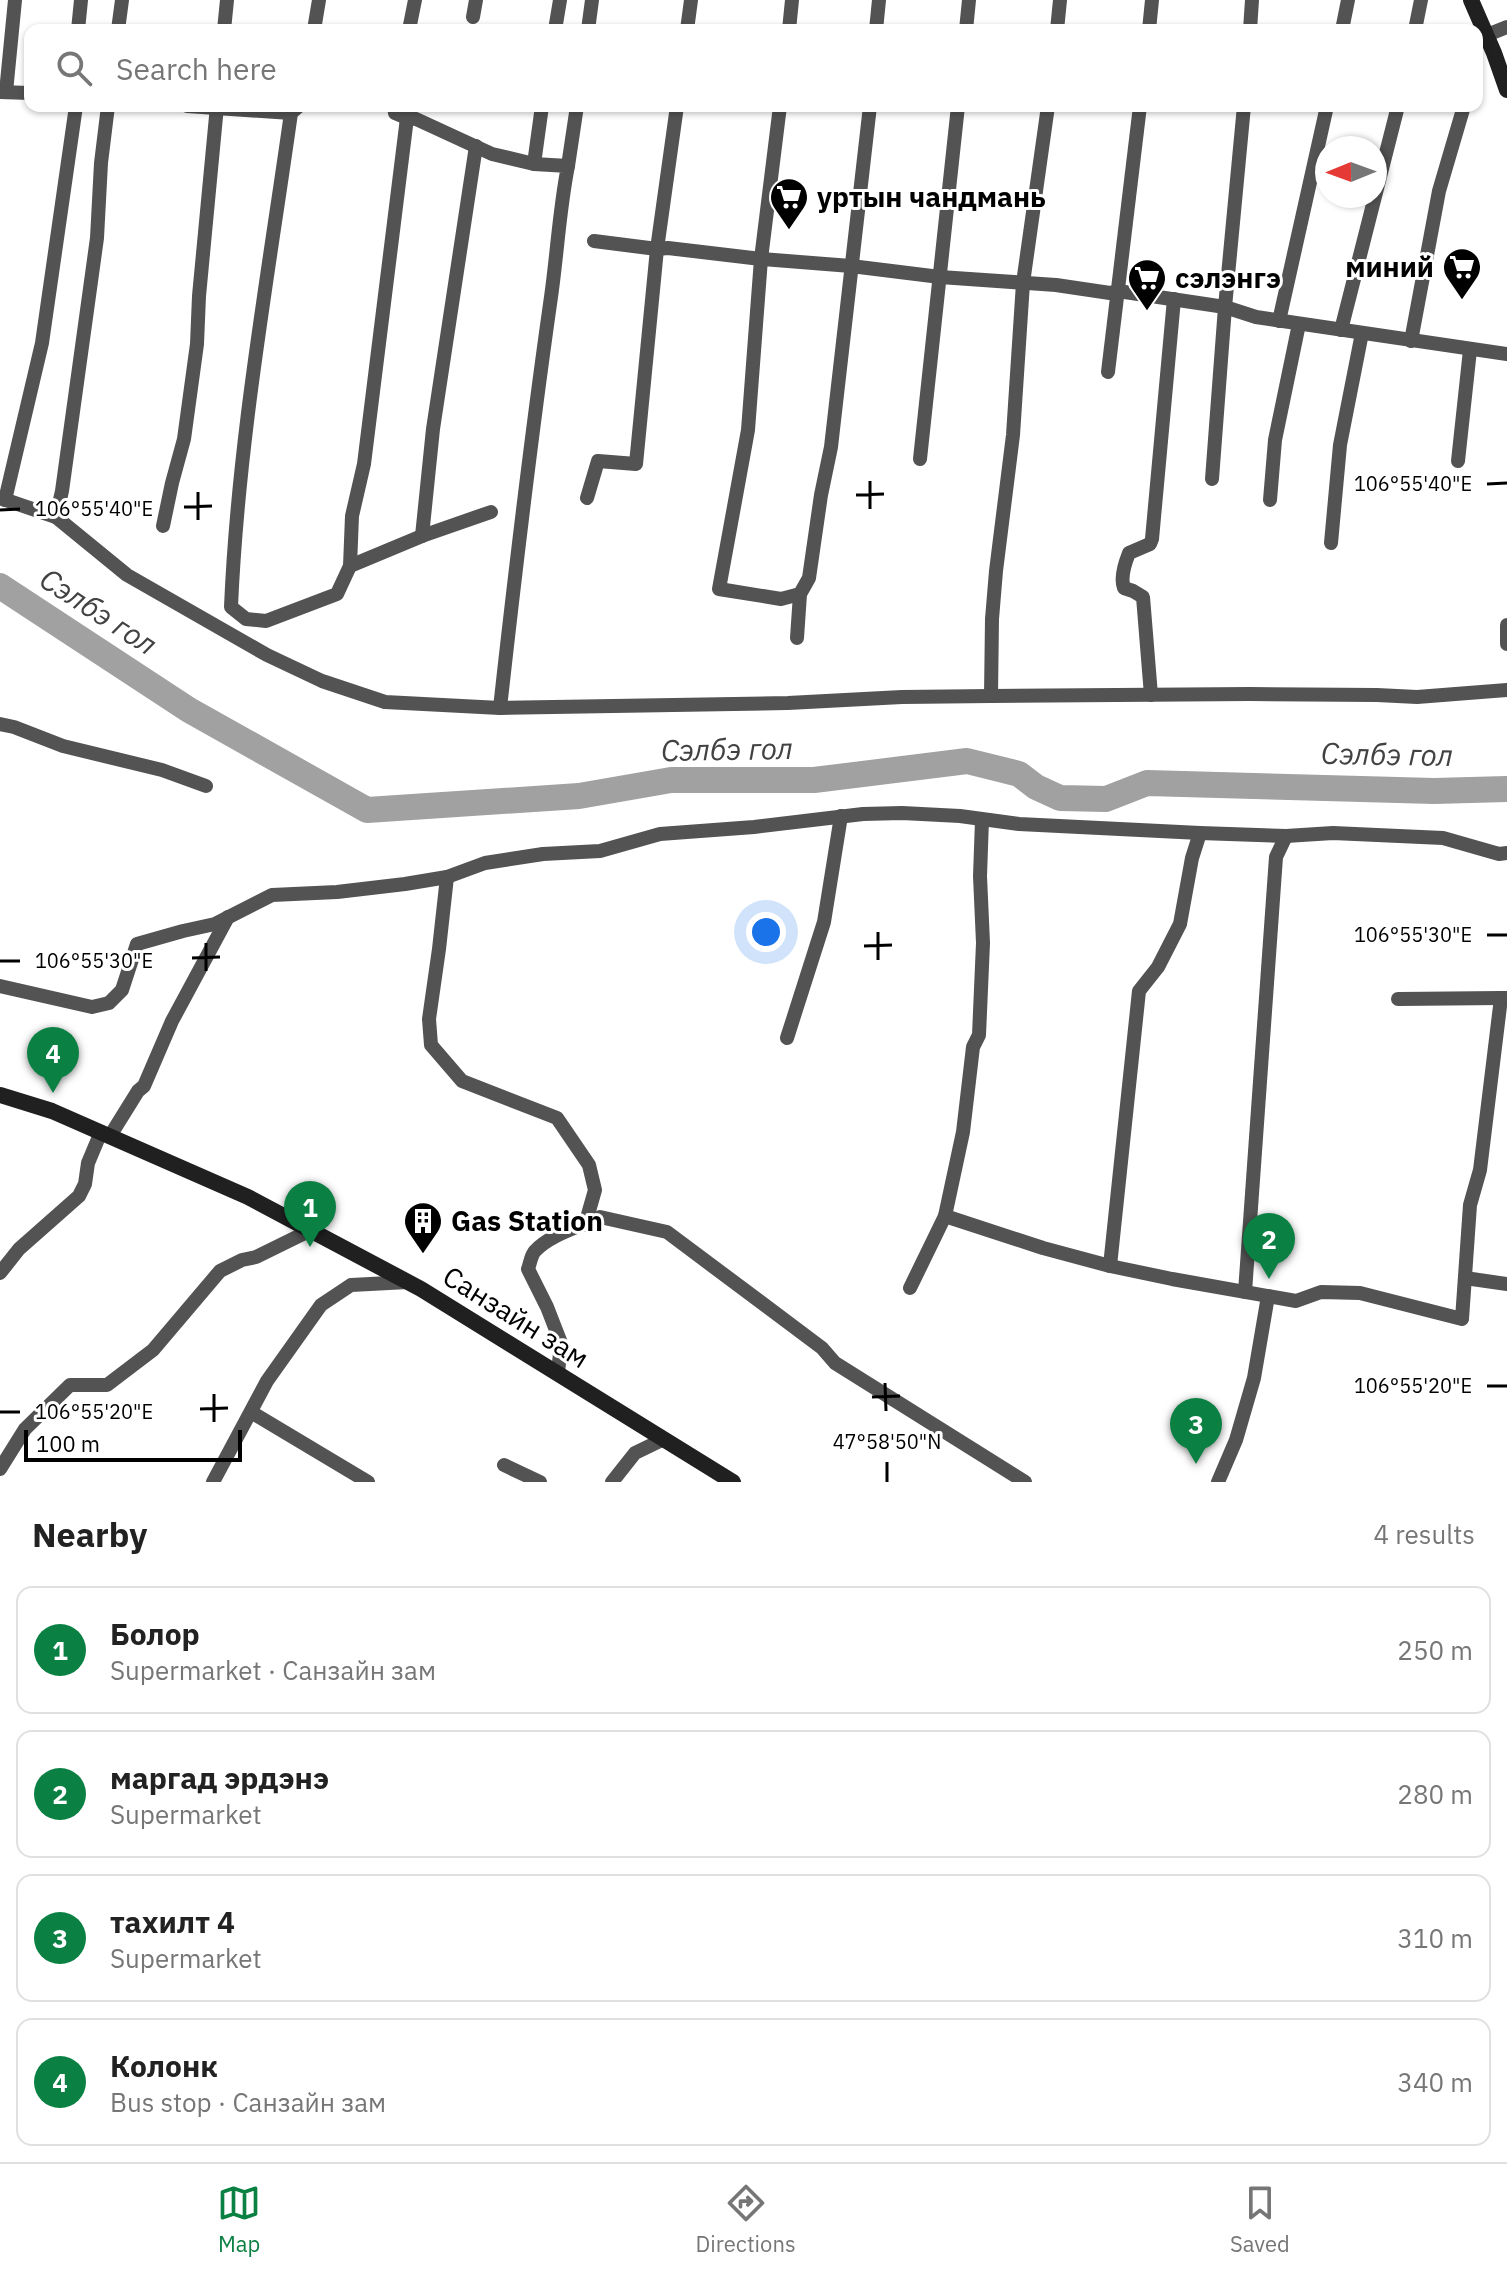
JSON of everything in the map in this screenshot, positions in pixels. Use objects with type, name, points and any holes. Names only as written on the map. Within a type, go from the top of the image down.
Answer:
[{"type":"main road","points":[[1471,0],[1482,24]]},
{"type":"main road","points":[[1483,26],[1507,90]]},
{"type":"main road","name":"Санзайн зам","points":[[0,1095],[52,1111],[106,1134],[248,1197],[311,1230],[408,1282],[733,1482]]},
{"type":"street","points":[[15,0],[3,92],[24,93]]},
{"type":"street","points":[[79,24],[81,0]]},
{"type":"street","points":[[119,24],[122,0]]},
{"type":"street","points":[[225,24],[227,0]]},
{"type":"street","points":[[315,24],[319,0]]},
{"type":"street","points":[[410,24],[415,0]]},
{"type":"street","points":[[473,17],[476,0]]},
{"type":"street","points":[[556,24],[560,0]]},
{"type":"street","points":[[589,24],[592,0]]},
{"type":"street","points":[[688,24],[691,0]]},
{"type":"street","points":[[790,24],[792,0]]},
{"type":"street","points":[[877,24],[879,0]]},
{"type":"street","points":[[967,24],[969,0]]},
{"type":"street","points":[[1058,24],[1060,0]]},
{"type":"street","points":[[1150,24],[1152,0]]},
{"type":"street","points":[[1250,24],[1252,0]]},
{"type":"street","points":[[1343,24],[1348,0]]},
{"type":"street","points":[[1416,24],[1421,0]]},
{"type":"street","points":[[1487,35],[1507,27]]},
{"type":"street","points":[[75,112],[42,343],[3,499],[56,517],[127,575],[267,655],[322,681],[385,702],[500,708],[788,703],[902,697],[1417,697],[1507,690]]},
{"type":"street","points":[[56,517],[97,238],[107,112]]},
{"type":"street","points":[[163,526],[184,439],[197,344],[217,112]]},
{"type":"street","points":[[295,112],[247,421],[233,557],[231,607],[246,619],[266,621],[337,594],[350,566],[352,516],[364,464],[407,118]]},
{"type":"street","points":[[395,112],[492,154],[534,164],[568,166]]},
{"type":"street","points":[[534,164],[541,112]]},
{"type":"street","points":[[500,708],[526,480],[554,280],[561,201],[576,112]]},
{"type":"street","points":[[587,498],[598,461],[636,464],[657,249],[676,112]]},
{"type":"street","points":[[779,112],[761,259],[748,430],[719,589],[781,599],[800,594]]},
{"type":"street","points":[[797,638],[800,594],[809,578],[831,447],[869,112]]},
{"type":"street","points":[[920,459],[957,112]]},
{"type":"street","points":[[991,696],[992,619],[1013,435],[1023,283],[1047,112]]},
{"type":"street","points":[[1108,372],[1139,112]]},
{"type":"street","points":[[1212,479],[1243,112]]},
{"type":"street","points":[[1279,321],[1326,112]]},
{"type":"street","points":[[1341,330],[1396,112]]},
{"type":"street","points":[[1411,341],[1439,191],[1462,112]]},
{"type":"street","points":[[422,536],[433,429],[476,146]]},
{"type":"street","points":[[594,241],[940,277],[1056,285],[1110,293],[1118,291],[1225,307],[1279,321],[1507,354]]},
{"type":"street","points":[[1151,695],[1143,597],[1122,584],[1129,553],[1150,544],[1152,539],[1174,299]]},
{"type":"street","points":[[1270,500],[1275,440],[1299,324]]},
{"type":"street","points":[[1331,543],[1340,445],[1362,333]]},
{"type":"street","points":[[1458,461],[1470,350]]},
{"type":"street","points":[[350,566],[491,512]]},
{"type":"street","points":[[1507,625],[1507,644]]},
{"type":"street","points":[[0,724],[63,746],[162,770],[206,786]]},
{"type":"street","points":[[0,986],[92,1007],[109,1003],[122,990],[137,944],[215,924],[272,895],[337,892],[447,877],[485,863],[543,854],[600,851],[660,834],[841,816],[902,813],[960,816],[1019,824],[1200,833],[1286,836],[1333,833],[1443,838],[1499,854],[1507,853]]},
{"type":"street","points":[[787,1038],[824,922],[841,816]]},
{"type":"street","points":[[910,1288],[945,1216],[963,1132],[973,1047],[979,1035],[983,943],[980,876],[982,820]]},
{"type":"street","points":[[1110,1266],[1139,991],[1158,967],[1180,924],[1192,858],[1200,833]]},
{"type":"street","points":[[1245,1292],[1276,857],[1286,836]]},
{"type":"street","points":[[447,877],[429,1019],[431,1045],[462,1081],[557,1118],[589,1165],[595,1190],[585,1225]]},
{"type":"street","points":[[0,1273],[19,1249],[79,1196],[85,1184],[88,1163],[106,1134],[144,1086],[172,1021],[228,917]]},
{"type":"street","points":[[945,1216],[1110,1266],[1296,1301],[1321,1292],[1360,1293],[1462,1319],[1470,1205],[1480,1170],[1504,998],[1398,999]]},
{"type":"street","points":[[558,1373],[561,1343],[528,1269],[534,1252],[566,1230],[600,1217],[667,1232],[822,1348],[835,1363],[1025,1482]]},
{"type":"street","points":[[0,1469],[25,1429],[70,1385],[107,1385],[153,1350],[220,1271],[311,1230]]},
{"type":"street","points":[[1465,1278],[1507,1284]]},
{"type":"street","points":[[213,1482],[267,1381],[321,1305],[351,1285],[408,1282]]},
{"type":"street","points":[[1218,1482],[1236,1440],[1254,1378],[1268,1296]]},
{"type":"street","points":[[251,1412],[368,1482]]},
{"type":"street","points":[[612,1482],[635,1453],[664,1439]]},
{"type":"street","points":[[504,1465],[540,1482]]},
{"type":"waterway","name":"Сэлбэ гол","points":[[0,586],[189,710],[367,810],[579,796],[671,780],[814,780],[967,761],[1019,774],[1036,787],[1060,798],[1106,799],[1147,783],[1434,791],[1507,789]]},
{"type":"place","name":"уртын чандмань","points":[[789,231]]},
{"type":"place","name":"миний","points":[[1462,301]]},
{"type":"place","name":"сэлэнгэ","points":[[1147,312]]},
{"type":"place","name":"Колонк","points":[[53,1093]]},
{"type":"place","name":"Болор","points":[[310,1247]]},
{"type":"place","name":"Gas Station","points":[[423,1255]]},
{"type":"place","name":"маргад эрдэнэ","points":[[1269,1279]]},
{"type":"place","name":"тахилт 4","points":[[1196,1464]]}]
